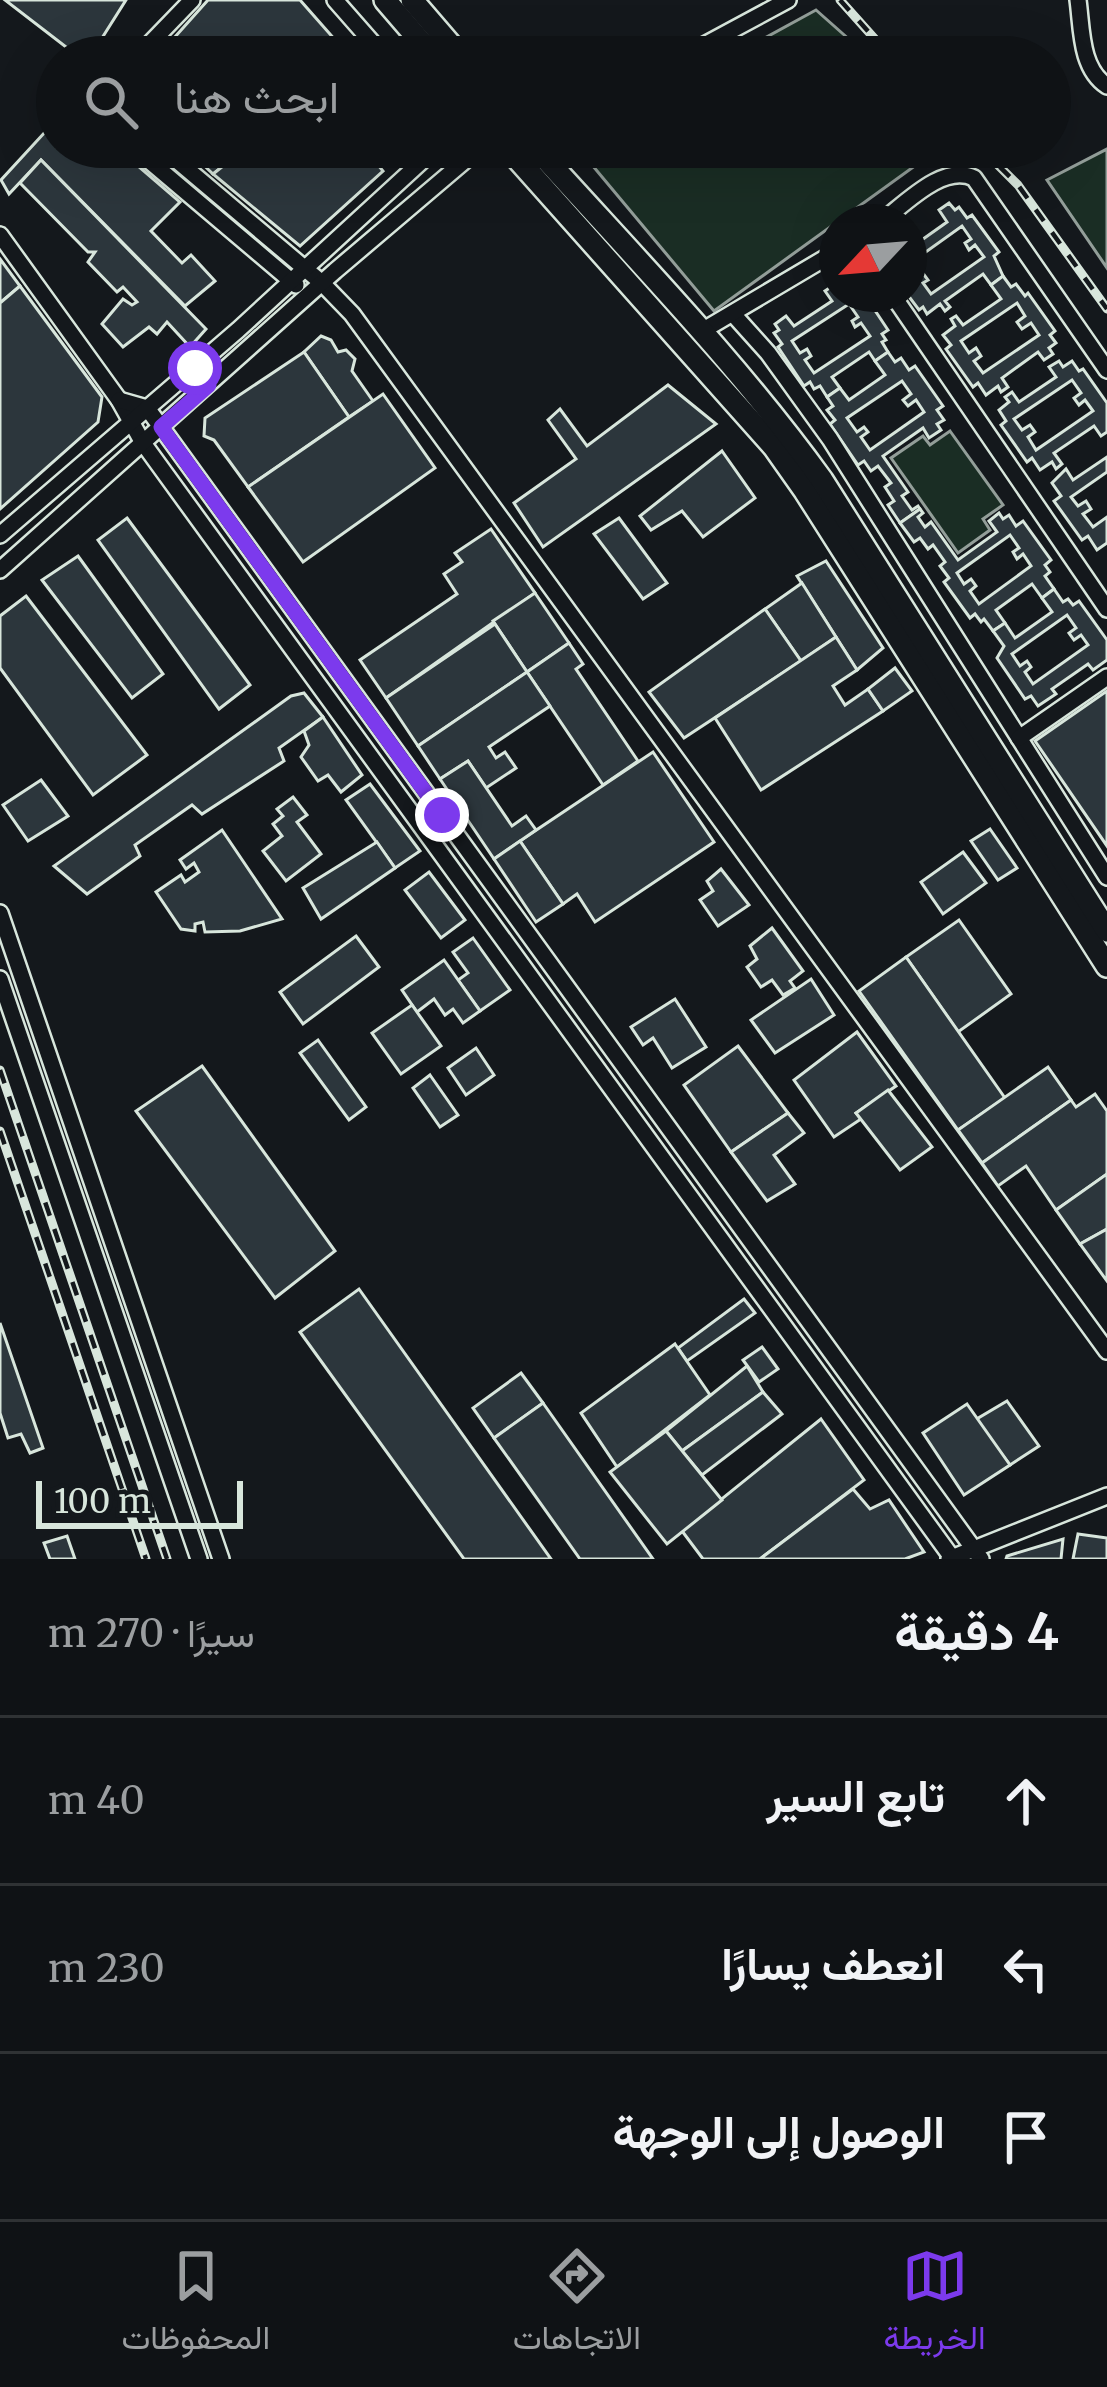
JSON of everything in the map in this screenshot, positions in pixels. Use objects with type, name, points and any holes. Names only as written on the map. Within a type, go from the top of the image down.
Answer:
[{"type":"main road","points":[[385,0],[416,36]]},
{"type":"main road","points":[[412,0],[443,36]]},
{"type":"main road","points":[[537,168],[806,491],[1107,966]]},
{"type":"main road","points":[[540,168],[702,331],[822,480],[1107,931]]},
{"type":"street","points":[[157,36],[192,0]]},
{"type":"street","points":[[335,0],[367,36]]},
{"type":"street","points":[[721,36],[788,0]]},
{"type":"street","points":[[1078,0],[1088,62],[1097,80],[1107,86]]},
{"type":"street","points":[[158,168],[309,295],[337,297]]},
{"type":"street","points":[[186,168],[337,297],[1107,1352]]},
{"type":"street","points":[[0,535],[195,368],[410,168]]},
{"type":"street","points":[[0,569],[456,168]]},
{"type":"street","points":[[906,204],[947,176],[962,172],[974,178],[1107,370]]},
{"type":"street","points":[[0,235],[119,400],[143,443],[951,1559],[977,1554],[1107,1496]]},
{"type":"street","points":[[702,331],[819,262]]},
{"type":"street","points":[[904,312],[1107,609]]},
{"type":"street","points":[[733,314],[768,353],[830,439],[1107,877]]},
{"type":"street","points":[[195,368],[209,385]]},
{"type":"street","points":[[119,400],[147,408],[977,1554]]},
{"type":"street","points":[[1019,738],[1107,676]]},
{"type":"street","points":[[423,829],[442,815]]},
{"type":"street","points":[[0,913],[221,1559]]},
{"type":"street","points":[[0,980],[199,1559]]},
{"type":"green space","points":[[816,10],[845,36],[768,36]]},
{"type":"green space","points":[[1107,149],[1107,268],[1047,180]]},
{"type":"green space","points":[[595,168],[912,168],[862,204],[819,204],[819,235],[714,311]]},
{"type":"green space","points":[[950,431],[1003,505],[983,519],[990,530],[958,553],[891,458],[923,436],[930,445]]},
{"type":"building","points":[[5,0],[126,0],[103,36],[52,36]]},
{"type":"building","points":[[208,0],[300,0],[332,36],[176,36]]},
{"type":"building","points":[[36,142],[36,165],[9,194],[1,180]]},
{"type":"building","points":[[36,165],[49,168],[206,329],[190,347],[167,322],[157,334],[149,327],[123,347],[102,324],[123,299],[132,305],[137,302],[123,287],[117,292],[88,262],[95,252],[88,252],[20,183]]},
{"type":"building","points":[[49,168],[140,168],[180,202],[151,231],[182,263],[191,255],[215,281],[185,306]]},
{"type":"building","points":[[221,168],[383,171],[300,246],[213,174]]},
{"type":"building","points":[[949,203],[967,218],[972,215],[999,252],[994,256],[1003,276],[991,285],[983,274],[945,301],[950,307],[945,311],[940,304],[927,314],[927,288],[931,294],[984,257],[975,245],[969,250],[965,243],[971,239],[962,226],[927,251],[927,236],[947,222],[939,210]]},
{"type":"building","points":[[0,259],[20,286],[0,303]]},
{"type":"building","points":[[1003,276],[1011,287],[1016,284],[1025,296],[1028,293],[1055,331],[1050,335],[1056,343],[1049,348],[1053,354],[1044,360],[1038,352],[1002,378],[1008,387],[1001,392],[998,386],[986,395],[978,383],[973,387],[946,349],[951,345],[943,335],[955,326],[951,319],[956,316],[963,325],[1001,299],[991,285]],"holes":[[[1017,303],[1025,316],[1017,322],[1022,329],[1031,323],[1039,335],[983,373],[974,361],[981,356],[976,348],[969,353],[961,341]]]},
{"type":"building","points":[[20,286],[102,397],[98,422],[0,509],[0,303]]},
{"type":"building","points":[[819,310],[837,312],[792,341],[800,353],[807,349],[811,356],[805,360],[814,373],[870,336],[861,323],[855,327],[855,312],[876,312],[888,330],[882,342],[888,352],[875,361],[869,352],[832,377],[840,388],[827,397],[820,386],[814,389],[810,382],[804,386],[778,347],[782,344],[774,333],[779,330],[775,324],[786,316],[794,326]]},
{"type":"building","points":[[321,336],[331,340],[338,352],[346,350],[355,359],[352,371],[373,401],[349,417],[304,352]]},
{"type":"building","points":[[304,352],[349,417],[248,487],[214,440],[204,436],[205,418]]},
{"type":"building","points":[[888,352],[895,362],[901,358],[909,370],[915,366],[943,406],[937,410],[944,420],[937,424],[941,430],[929,438],[923,428],[883,456],[908,492],[902,496],[912,510],[920,509],[900,523],[888,505],[894,501],[885,487],[891,483],[878,466],[871,471],[864,461],[858,465],[830,424],[835,420],[827,410],[833,406],[827,397],[840,388],[849,400],[885,375],[875,361]],"holes":[[[902,381],[911,394],[903,400],[908,406],[916,400],[924,412],[870,450],[861,437],[868,432],[864,427],[857,432],[847,418]]]},
{"type":"building","points":[[1072,361],[1079,371],[1083,369],[1107,403],[1107,432],[1101,436],[1094,426],[1054,453],[1062,464],[1056,469],[1052,462],[1040,470],[1032,458],[1027,462],[1001,425],[1006,421],[999,410],[1012,392],[1019,402],[1056,377],[1049,367]],"holes":[[[1072,380],[1081,393],[1074,398],[1079,405],[1085,400],[1093,411],[1036,450],[1028,437],[1035,432],[1030,425],[1022,430],[1014,419]]]},
{"type":"building","points":[[668,385],[716,424],[543,547],[514,503],[576,459],[548,420],[560,409],[587,446]]},
{"type":"building","points":[[383,394],[435,468],[303,562],[248,487]]},
{"type":"building","points":[[722,451],[755,498],[703,537],[682,511],[651,530],[640,516]]},
{"type":"building","points":[[1107,457],[1107,472],[1071,497],[1078,506],[1086,501],[1091,509],[1083,514],[1093,527],[1107,517],[1107,543],[1097,550],[1088,536],[1082,540],[1054,501],[1061,496],[1052,483],[1066,469],[1073,480]]},
{"type":"building","points":[[920,509],[923,513],[918,517],[925,527],[931,522],[958,560],[997,532],[989,521],[999,513],[1003,519],[1009,515],[1016,526],[1023,521],[1051,560],[1045,565],[1050,572],[1045,576],[1054,589],[1042,598],[1032,584],[996,610],[1005,623],[993,631],[984,619],[981,622],[975,614],[970,618],[944,582],[949,578],[940,566],[945,562],[933,545],[928,549],[920,538],[914,542],[900,523]],"holes":[[[1010,535],[1019,548],[1013,552],[1017,559],[1023,554],[1031,566],[979,604],[970,591],[976,586],[971,579],[964,584],[957,573]]]},
{"type":"building","points":[[127,518],[250,685],[219,709],[98,540]]},
{"type":"building","points":[[619,518],[667,583],[643,599],[594,534]]},
{"type":"building","points":[[491,529],[535,593],[386,698],[360,660],[457,594],[444,574],[462,562],[455,553]]},
{"type":"building","points":[[78,556],[163,674],[132,698],[42,580]]},
{"type":"building","points":[[826,561],[883,648],[857,670],[797,576]]},
{"type":"building","points":[[802,583],[836,637],[801,661],[765,609]]},
{"type":"building","points":[[1054,589],[1063,602],[1068,599],[1073,605],[1079,601],[1107,640],[1107,660],[1093,670],[1088,664],[1052,689],[1056,694],[1038,706],[1031,696],[1025,699],[997,658],[1004,646],[993,631],[1005,623],[1015,638],[1052,612],[1042,598]],"holes":[[[1067,615],[1076,628],[1069,633],[1074,640],[1081,635],[1088,645],[1033,684],[1025,672],[1031,667],[1027,661],[1020,666],[1012,654]]]},
{"type":"building","points":[[535,593],[569,643],[527,672],[493,621]]},
{"type":"building","points":[[26,596],[147,755],[93,795],[0,668],[0,616]]},
{"type":"building","points":[[765,609],[801,661],[684,738],[649,692]]},
{"type":"building","points":[[495,624],[527,672],[418,746],[386,698]]},
{"type":"building","points":[[836,637],[857,670],[833,686],[845,705],[868,689],[883,711],[761,790],[715,718]]},
{"type":"building","points":[[569,643],[583,664],[576,669],[638,761],[603,785],[527,672]]},
{"type":"building","points":[[895,668],[912,691],[883,711],[868,689]]},
{"type":"building","points":[[527,672],[550,706],[489,747],[496,758],[505,752],[516,768],[486,788],[468,761],[440,779],[418,746]]},
{"type":"building","points":[[1107,691],[1107,846],[1035,741]]},
{"type":"building","points":[[304,693],[323,717],[279,748],[284,761],[202,814],[192,805],[135,845],[140,856],[87,894],[54,866],[291,696]]},
{"type":"building","points":[[323,717],[362,775],[341,792],[328,775],[318,781],[301,757],[309,745],[304,731]]},
{"type":"building","points":[[653,752],[714,842],[595,922],[577,894],[563,904],[520,841]]},
{"type":"building","points":[[468,761],[512,826],[526,816],[536,830],[494,859],[440,779]]},
{"type":"building","points":[[41,780],[68,816],[28,841],[3,805]]},
{"type":"building","points":[[370,784],[420,851],[395,868],[346,800]]},
{"type":"building","points":[[293,797],[307,815],[297,822],[321,854],[286,881],[263,851],[282,836],[273,824],[283,816],[277,809]]},
{"type":"building","points":[[990,829],[1017,868],[998,880],[971,841]]},
{"type":"building","points":[[222,830],[282,919],[240,931],[205,932],[203,922],[195,924],[195,931],[181,929],[156,892],[181,875],[185,882],[199,872],[194,863],[186,869],[180,860]]},
{"type":"building","points":[[520,841],[563,904],[536,922],[494,859]]},
{"type":"building","points":[[377,842],[395,868],[321,919],[303,888]]},
{"type":"building","points":[[963,852],[986,883],[943,914],[921,882]]},
{"type":"building","points":[[721,869],[749,905],[718,926],[700,900],[713,891],[707,881]]},
{"type":"building","points":[[429,872],[465,920],[441,938],[405,890]]},
{"type":"building","points":[[959,920],[1011,994],[958,1032],[906,957]]},
{"type":"building","points":[[772,928],[803,971],[790,981],[795,988],[783,995],[772,980],[761,987],[747,967],[757,959],[750,946]]},
{"type":"building","points":[[356,936],[379,967],[303,1024],[280,992]]},
{"type":"building","points":[[473,938],[510,990],[480,1011],[458,980],[468,973],[453,952]]},
{"type":"building","points":[[906,957],[1005,1098],[958,1130],[859,991]]},
{"type":"building","points":[[444,960],[480,1011],[463,1023],[453,1009],[445,1015],[434,999],[417,1012],[402,990]]},
{"type":"building","points":[[811,979],[834,1015],[775,1053],[751,1020]]},
{"type":"building","points":[[675,999],[706,1047],[672,1068],[653,1038],[643,1045],[631,1027]]},
{"type":"building","points":[[412,1005],[441,1046],[401,1074],[372,1033]]},
{"type":"building","points":[[857,1032],[896,1086],[856,1113],[861,1119],[834,1137],[794,1080]]},
{"type":"building","points":[[318,1040],[366,1107],[349,1120],[300,1053]]},
{"type":"building","points":[[738,1046],[788,1113],[731,1152],[684,1085]]},
{"type":"building","points":[[476,1048],[494,1075],[466,1095],[448,1068]]},
{"type":"building","points":[[202,1066],[335,1251],[275,1298],[136,1111]]},
{"type":"building","points":[[1048,1067],[1071,1100],[982,1163],[958,1130]]},
{"type":"building","points":[[430,1075],[458,1115],[440,1127],[413,1088]]},
{"type":"building","points":[[888,1090],[932,1147],[900,1170],[856,1113]]},
{"type":"building","points":[[1095,1094],[1107,1111],[1107,1174],[1056,1210],[1026,1166],[998,1186],[982,1163],[1071,1100],[1076,1107]]},
{"type":"building","points":[[788,1113],[804,1133],[774,1155],[795,1184],[767,1201],[731,1152]]},
{"type":"building","points":[[1107,1174],[1107,1229],[1080,1244],[1056,1210]]},
{"type":"building","points":[[1107,1229],[1107,1281],[1080,1244]]},
{"type":"building","points":[[359,1289],[551,1559],[464,1559],[300,1332]]},
{"type":"building","points":[[744,1299],[755,1313],[687,1361],[678,1348]]},
{"type":"building","points":[[0,1323],[43,1448],[30,1453],[21,1434],[8,1438],[0,1413]]},
{"type":"building","points":[[675,1344],[710,1395],[617,1467],[581,1413]]},
{"type":"building","points":[[762,1347],[778,1369],[759,1382],[743,1360]]},
{"type":"building","points":[[747,1366],[763,1392],[682,1451],[666,1431]]},
{"type":"building","points":[[521,1373],[543,1403],[494,1438],[473,1408]]},
{"type":"building","points":[[763,1392],[782,1414],[702,1475],[682,1451]]},
{"type":"building","points":[[1007,1401],[1039,1446],[1010,1465],[975,1420]]},
{"type":"building","points":[[543,1403],[653,1559],[580,1559],[494,1438]]},
{"type":"building","points":[[967,1404],[1010,1465],[964,1495],[923,1433]]},
{"type":"building","points":[[821,1419],[864,1480],[760,1559],[703,1559],[682,1531]]},
{"type":"building","points":[[666,1431],[722,1500],[667,1544],[610,1472]]},
{"type":"building","points":[[853,1489],[870,1509],[889,1500],[924,1552],[905,1559],[760,1559]]},
{"type":"building","points":[[1078,1534],[1107,1538],[1107,1559],[1073,1559]]},
{"type":"building","points":[[67,1536],[75,1559],[50,1559],[44,1543]]},
{"type":"building","points":[[1063,1539],[1061,1559],[1006,1559],[1007,1556]]},
{"type":"railway","points":[[840,0],[872,36]]},
{"type":"railway","points":[[1001,168],[1107,309]]},
{"type":"railway","points":[[0,1070],[167,1559]]},
{"type":"railway","points":[[0,1131],[146,1559]]},
{"type":"route","points":[[195,368],[209,385],[161,427],[442,815]]}]
